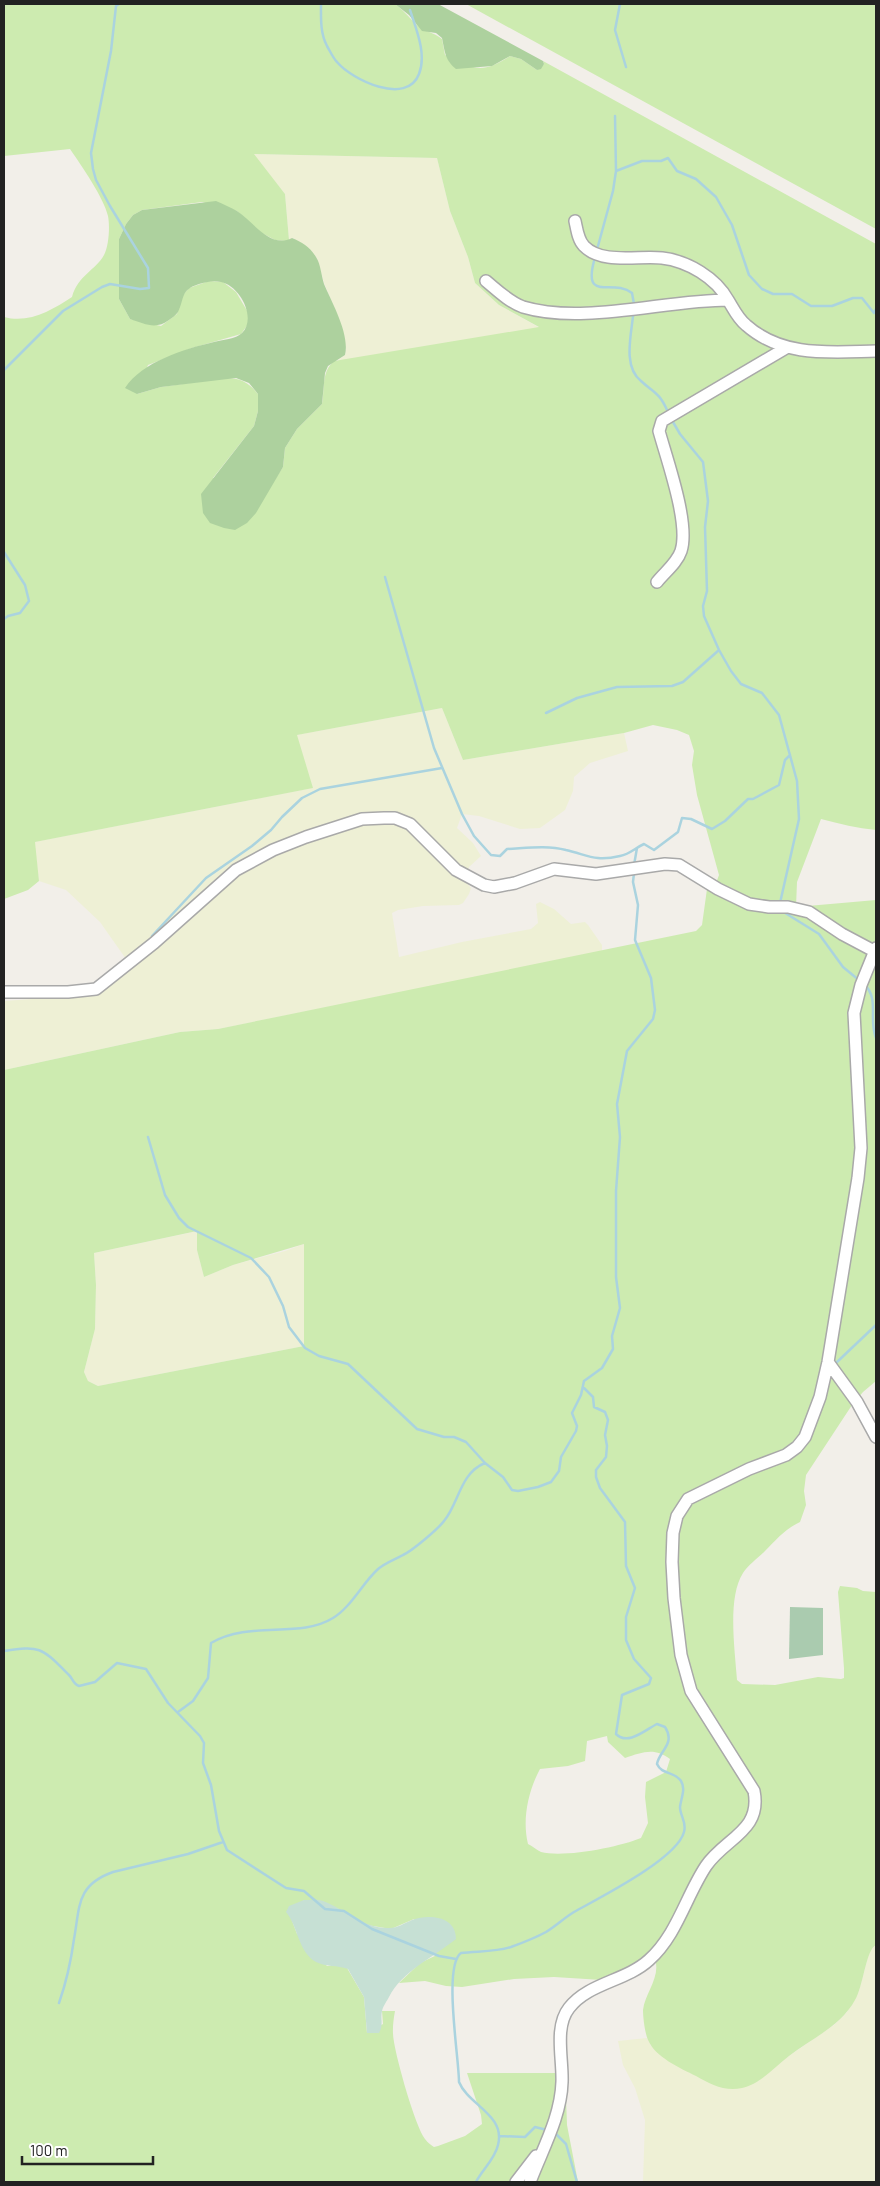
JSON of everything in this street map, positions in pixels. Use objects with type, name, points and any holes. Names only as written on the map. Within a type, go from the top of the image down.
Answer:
[{"type":"street","points":[[575,221],[581,242],[590,251],[616,258],[661,258],[690,266],[721,288],[746,325],[786,348],[809,352],[876,351]]},
{"type":"street","points":[[486,281],[523,307],[559,312],[587,313],[688,302],[728,300]]},
{"type":"street","points":[[657,582],[676,560],[683,541],[681,513],[659,431],[662,421],[786,348]]},
{"type":"street","points":[[4,992],[68,992],[96,988],[154,943],[236,870],[273,850],[306,837],[362,820],[384,818],[395,818],[410,824],[456,870],[484,885],[494,886],[515,883],[554,869],[596,874],[665,864],[679,865],[718,889],[749,904],[768,907],[788,907],[809,912],[842,934],[875,950],[861,985],[854,1013],[861,1148],[858,1178],[828,1362],[820,1397],[805,1437],[797,1447],[786,1455],[688,1499],[677,1516],[673,1532],[672,1562],[681,1655],[691,1691],[754,1791],[755,1810],[752,1820],[706,1866],[673,1928],[650,1960],[624,1976],[584,1993],[568,2008],[564,2016],[561,2032],[562,2083],[559,2103],[554,2124],[530,2182]]},
{"type":"street","points":[[828,1362],[857,1402],[876,1437]]},
{"type":"street","points":[[516,2182],[542,2150]]},
{"type":"green space","points":[[4,4],[395,4],[418,26],[442,39],[445,55],[463,64],[484,68],[492,66],[510,56],[521,59],[537,70],[544,64],[543,61],[876,244],[876,830],[821,819],[797,882],[796,907],[876,900],[876,1381],[852,1405],[806,1475],[804,1491],[806,1505],[800,1522],[781,1535],[743,1573],[735,1596],[733,1625],[737,1680],[742,1684],[775,1685],[818,1677],[841,1679],[844,1678],[844,1668],[838,1592],[840,1586],[876,1592],[876,1945],[867,1961],[858,1994],[842,2018],[755,2083],[742,2088],[730,2089],[712,2084],[676,2066],[662,2057],[651,2046],[646,2033],[643,2010],[656,1972],[655,1959],[602,1980],[554,1977],[514,1979],[462,1987],[446,1986],[425,1981],[399,1983],[420,1963],[437,1955],[414,1919],[391,1929],[367,1925],[322,1901],[304,1900],[291,1918],[297,1934],[327,1966],[336,1965],[347,1968],[364,1997],[367,2033],[383,2024],[382,2011],[395,2011],[393,2034],[399,2063],[416,2121],[428,2143],[434,2147],[438,2146],[465,2136],[482,2124],[481,2115],[467,2073],[565,2073],[567,2125],[578,2182],[4,2182],[4,1070],[180,1032],[218,1029],[696,931],[702,925],[707,889],[715,886],[719,875],[697,795],[692,765],[694,751],[689,735],[677,730],[653,725],[624,733],[463,760],[442,708],[297,735],[313,788],[35,842],[39,881],[28,890],[4,899],[4,317],[22,319],[31,317],[48,311],[72,297],[78,283],[104,255],[109,230],[108,216],[102,200],[70,149],[4,156]],"holes":[[[254,154],[437,158],[450,211],[468,257],[475,283],[499,305],[539,327],[334,361],[325,375],[322,404],[297,429],[285,448],[283,467],[274,481],[213,478],[254,426],[258,411],[258,394],[255,390],[240,380],[226,378],[161,387],[137,394],[148,365],[192,348],[241,334],[249,323],[249,314],[236,292],[223,282],[209,281],[189,288],[182,296],[177,314],[161,326],[130,319],[119,299],[119,239],[126,224],[133,215],[142,210],[202,202],[237,211],[260,232],[275,240],[289,240],[285,194]],[[197,1231],[197,1250],[204,1277],[233,1265],[304,1244],[304,1346],[98,1386],[88,1381],[84,1372],[95,1329],[96,1285],[94,1253]],[[607,1736],[608,1742],[625,1758],[654,1752],[670,1759],[666,1772],[646,1782],[645,1797],[648,1823],[641,1838],[619,1845],[577,1853],[541,1852],[528,1844],[526,1835],[527,1806],[532,1787],[540,1769],[568,1766],[585,1761],[587,1741]]]},
{"type":"green space","points":[[395,4],[438,4],[543,61],[544,64],[541,69],[537,70],[521,59],[510,56],[492,66],[456,69],[448,59],[442,38],[436,33],[422,31],[409,15]]},
{"type":"green space","points":[[466,4],[876,4],[876,229]]},
{"type":"green space","points":[[253,154],[437,158],[450,211],[468,257],[475,283],[499,305],[540,328],[343,361],[338,360],[345,355],[346,349],[339,319],[324,283],[317,258],[293,238],[289,240],[285,194]]},
{"type":"green space","points":[[216,201],[237,211],[269,237],[277,240],[292,238],[311,250],[318,260],[324,284],[343,328],[346,347],[345,355],[328,366],[325,373],[322,404],[297,429],[285,448],[283,467],[256,513],[247,523],[235,530],[210,523],[203,513],[201,494],[254,426],[258,411],[258,394],[249,383],[236,378],[161,387],[137,394],[125,388],[142,371],[165,358],[190,348],[233,338],[242,333],[248,319],[244,303],[240,296],[228,285],[212,281],[193,286],[189,289],[184,295],[178,312],[164,323],[155,325],[130,319],[119,299],[119,239],[126,224],[133,215],[142,210]]},
{"type":"green space","points":[[442,708],[463,760],[624,733],[628,751],[590,763],[574,777],[573,791],[565,810],[540,828],[520,829],[479,816],[462,814],[457,828],[473,843],[481,856],[469,867],[465,881],[471,888],[469,894],[463,903],[459,905],[423,906],[398,910],[392,913],[399,957],[462,942],[531,929],[538,923],[536,904],[540,902],[554,909],[571,924],[585,922],[602,945],[602,952],[218,1029],[180,1032],[4,1070],[4,1001],[74,996],[131,966],[100,922],[66,890],[39,881],[34,842],[312,788],[296,735]]},
{"type":"green space","points":[[198,1231],[197,1250],[204,1277],[233,1265],[304,1244],[304,1346],[98,1386],[88,1381],[84,1372],[95,1329],[96,1285],[94,1253]]},
{"type":"green space","points":[[790,1607],[823,1608],[823,1655],[789,1659]]},
{"type":"green space","points":[[304,1900],[323,1901],[363,1922],[380,1927],[390,1928],[419,1918],[433,1917],[447,1921],[452,1925],[456,1939],[419,1965],[402,1980],[383,2007],[379,2033],[367,2033],[364,1997],[348,1969],[324,1965],[310,1958],[305,1952],[286,1912],[289,1906]]},
{"type":"green space","points":[[876,1945],[876,2182],[643,2182],[645,2120],[635,2088],[623,2065],[618,2041],[647,2038],[651,2046],[752,2084],[834,2025],[847,2012],[859,1991],[870,1950]]},
{"type":"waterway","points":[[4,370],[63,311],[102,287],[110,284],[140,289],[149,288],[148,268],[96,180],[91,153],[111,51],[116,6],[119,4]]},
{"type":"waterway","points":[[321,4],[323,36],[336,60],[354,76],[379,87],[392,89],[403,88],[413,83],[419,74],[421,66],[420,42],[410,10]]},
{"type":"waterway","points":[[620,4],[615,30],[626,67]]},
{"type":"waterway","points":[[598,246],[613,191],[616,171],[615,116]]},
{"type":"waterway","points":[[616,171],[642,161],[661,161],[668,158],[677,171],[696,179],[716,197],[732,225],[749,275],[762,289],[773,294],[792,294],[811,306],[832,306],[853,298],[862,298],[874,313],[876,309]]},
{"type":"waterway","points":[[594,261],[592,274],[593,282],[596,286],[624,289],[632,293],[634,304]]},
{"type":"waterway","points":[[633,316],[630,342],[632,368],[635,375],[659,396],[667,410]]},
{"type":"waterway","points":[[673,422],[680,434],[703,462],[708,501],[705,527],[707,591],[703,606],[704,616],[719,650],[731,671],[741,684],[762,693],[779,715],[797,781],[799,819],[780,903]]},
{"type":"waterway","points":[[4,552],[25,585],[29,601],[20,613],[4,619]]},
{"type":"waterway","points":[[385,577],[434,748],[462,814],[474,836],[491,855],[500,856],[507,849],[544,847],[559,848],[592,857],[611,858],[624,855],[644,844],[654,850],[678,832],[682,818],[691,819],[712,829],[725,821],[748,799],[753,799],[779,785],[785,760],[790,755]]},
{"type":"waterway","points":[[546,713],[577,698],[617,687],[672,686],[683,682],[719,650]]},
{"type":"waterway","points":[[152,936],[206,878],[252,846],[271,830],[302,798],[320,789],[442,768]]},
{"type":"waterway","points":[[634,865],[637,848]]},
{"type":"waterway","points":[[148,1137],[165,1195],[179,1218],[188,1227],[251,1258],[269,1277],[283,1306],[289,1327],[305,1348],[319,1356],[348,1364],[417,1429],[444,1437],[454,1437],[466,1442],[485,1463],[503,1477],[512,1490],[518,1491],[538,1487],[551,1482],[559,1471],[561,1457],[576,1431],[577,1426],[572,1413],[581,1395],[584,1381],[602,1368],[613,1349],[612,1336],[620,1308],[616,1277],[616,1191],[620,1137],[617,1104],[627,1051],[653,1019],[655,1010],[651,978],[635,940],[638,905],[633,882],[634,873]]},
{"type":"waterway","points":[[782,911],[819,934],[843,967],[860,981]]},
{"type":"waterway","points":[[864,984],[872,996],[873,1024],[876,1038]]},
{"type":"waterway","points":[[837,1362],[876,1325]]},
{"type":"waterway","points":[[476,2182],[494,2155],[499,2135],[497,2126],[492,2118],[470,2097],[459,2082],[452,1993],[456,1961],[461,1953],[505,1949],[546,1932],[574,1912],[618,1888],[653,1865],[678,1843],[685,1828],[680,1807],[683,1790],[681,1781],[662,1770],[657,1764],[668,1743],[669,1738],[665,1727],[657,1724],[631,1738],[621,1737],[616,1734],[622,1695],[649,1684],[651,1678],[634,1659],[626,1640],[626,1617],[635,1588],[626,1566],[625,1522],[600,1488],[596,1477],[596,1470],[606,1457],[605,1435],[608,1420],[605,1412],[594,1407],[593,1397],[584,1388]]},
{"type":"waterway","points":[[178,1712],[193,1701],[208,1678],[211,1643],[226,1636],[242,1632],[305,1628],[333,1618],[351,1602],[380,1568],[407,1553],[441,1525],[449,1514],[465,1481],[470,1474],[485,1463]]},
{"type":"waterway","points":[[4,1651],[26,1648],[40,1651],[53,1659],[79,1686],[95,1682],[117,1663],[146,1669],[168,1703],[200,1736],[204,1743],[203,1763],[211,1785],[219,1831],[227,1850],[286,1888],[304,1891],[325,1909],[344,1911],[372,1929],[439,1956],[456,1959]]},
{"type":"waterway","points":[[59,2003],[70,1964],[79,1907],[86,1890],[92,1883],[113,1872],[188,1854],[223,1842]]},
{"type":"waterway","points":[[499,2136],[525,2137],[535,2127],[547,2130]]},
{"type":"waterway","points":[[555,2133],[566,2144],[577,2182]]}]
